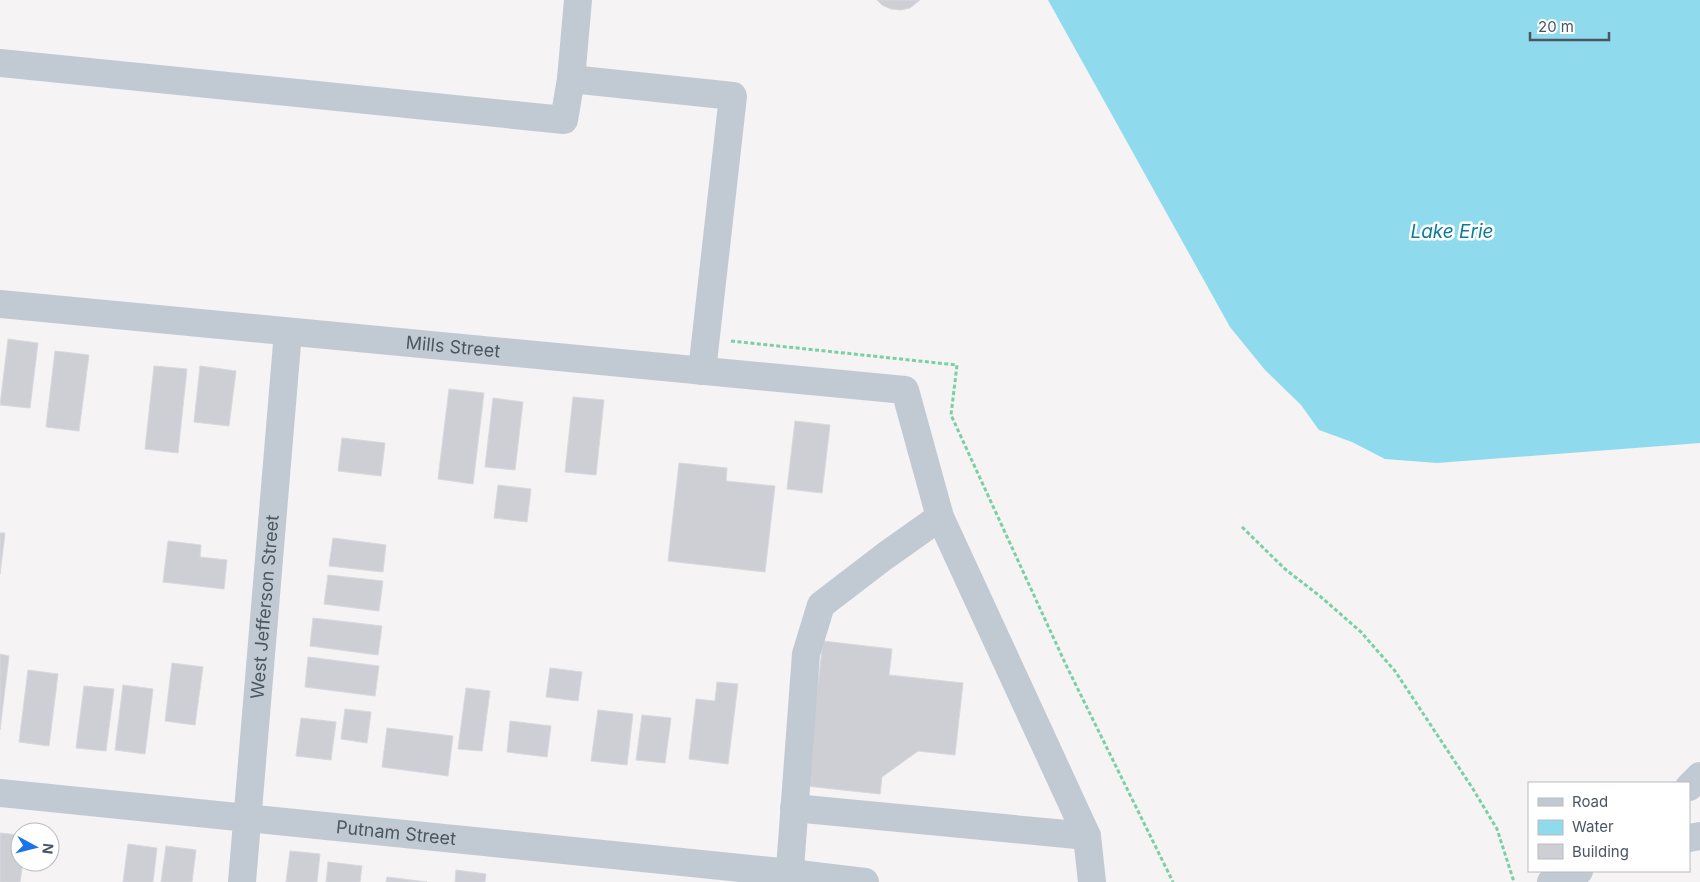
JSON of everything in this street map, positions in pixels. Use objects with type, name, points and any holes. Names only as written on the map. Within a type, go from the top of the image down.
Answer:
[{"type":"street","points":[[0,63],[564,120],[571,79],[578,0]]},
{"type":"street","points":[[571,79],[733,96],[702,371]]},
{"type":"street","name":"Mills Street","points":[[0,304],[906,390],[940,517]]},
{"type":"street","name":"West Jefferson Street","points":[[242,882],[288,332]]},
{"type":"street","points":[[790,877],[806,654],[821,606],[885,556],[940,517],[1087,836],[1092,882]]},
{"type":"street","points":[[1690,786],[1700,776]]},
{"type":"street","name":"Putnam Street","points":[[0,793],[247,816],[790,877],[865,882]]},
{"type":"street","points":[[794,808],[1087,836]]},
{"type":"street","points":[[1551,882],[1576,872]]},
{"type":"path","points":[[1242,527],[1285,569],[1361,632],[1395,671],[1498,829],[1514,882]]},
{"type":"water","name":"Lake Erie","points":[[1048,0],[1700,0],[1700,443],[1437,463],[1385,459],[1352,442],[1319,430],[1301,405],[1265,370],[1230,327]]},
{"type":"building","points":[[877,0],[920,0],[910,8],[901,10],[891,9],[882,5]]},
{"type":"building","points":[[8,339],[38,343],[30,408],[0,405]]},
{"type":"building","points":[[55,351],[89,355],[79,431],[46,427]]},
{"type":"building","points":[[154,366],[187,369],[178,453],[145,449]]},
{"type":"building","points":[[200,366],[236,371],[229,426],[194,422]]},
{"type":"building","points":[[449,389],[484,393],[473,484],[438,479]]},
{"type":"building","points":[[573,397],[604,400],[596,475],[565,472]]},
{"type":"building","points":[[493,398],[523,402],[515,470],[485,467]]},
{"type":"building","points":[[795,421],[830,425],[822,493],[787,489]]},
{"type":"building","points":[[342,438],[385,443],[381,476],[338,471]]},
{"type":"building","points":[[679,463],[727,468],[726,481],[775,486],[765,572],[668,561]]},
{"type":"building","points":[[498,485],[531,489],[527,522],[494,518]]},
{"type":"building","points":[[0,533],[5,533],[0,574]]},
{"type":"building","points":[[333,538],[386,545],[383,572],[329,566]]},
{"type":"building","points":[[168,541],[201,545],[200,557],[227,560],[224,589],[163,582]]},
{"type":"building","points":[[328,575],[383,581],[379,611],[324,604]]},
{"type":"building","points":[[313,618],[382,626],[378,655],[310,646]]},
{"type":"building","points":[[823,641],[892,649],[889,675],[963,683],[955,755],[918,751],[882,777],[880,794],[806,786]]},
{"type":"building","points":[[0,654],[9,656],[0,730]]},
{"type":"building","points":[[308,657],[379,666],[375,696],[305,687]]},
{"type":"building","points":[[172,663],[203,667],[195,725],[165,721]]},
{"type":"building","points":[[550,668],[582,672],[578,701],[546,697]]},
{"type":"building","points":[[28,670],[58,674],[49,746],[19,742]]},
{"type":"building","points":[[717,682],[738,684],[728,764],[689,759],[696,699],[715,701]]},
{"type":"building","points":[[123,685],[153,689],[145,754],[115,750]]},
{"type":"building","points":[[84,686],[114,689],[106,751],[76,748]]},
{"type":"building","points":[[466,688],[490,691],[482,751],[458,749]]},
{"type":"building","points":[[345,709],[371,712],[367,743],[341,739]]},
{"type":"building","points":[[598,710],[633,714],[627,765],[591,761]]},
{"type":"building","points":[[642,715],[671,718],[665,763],[636,760]]},
{"type":"building","points":[[301,718],[336,722],[331,760],[296,756]]},
{"type":"building","points":[[510,721],[551,726],[547,757],[507,752]]},
{"type":"building","points":[[387,728],[453,736],[448,776],[382,767]]},
{"type":"building","points":[[0,833],[10,834],[10,872],[22,872],[20,882],[0,882]]},
{"type":"building","points":[[128,844],[157,848],[153,882],[123,882]]},
{"type":"building","points":[[166,846],[196,850],[192,882],[161,882]]},
{"type":"building","points":[[290,851],[320,854],[317,882],[286,882]]},
{"type":"building","points":[[328,862],[362,866],[360,882],[326,882]]},
{"type":"building","points":[[456,870],[486,874],[485,882],[455,882]]},
{"type":"building","points":[[387,877],[427,882],[386,882]]}]
